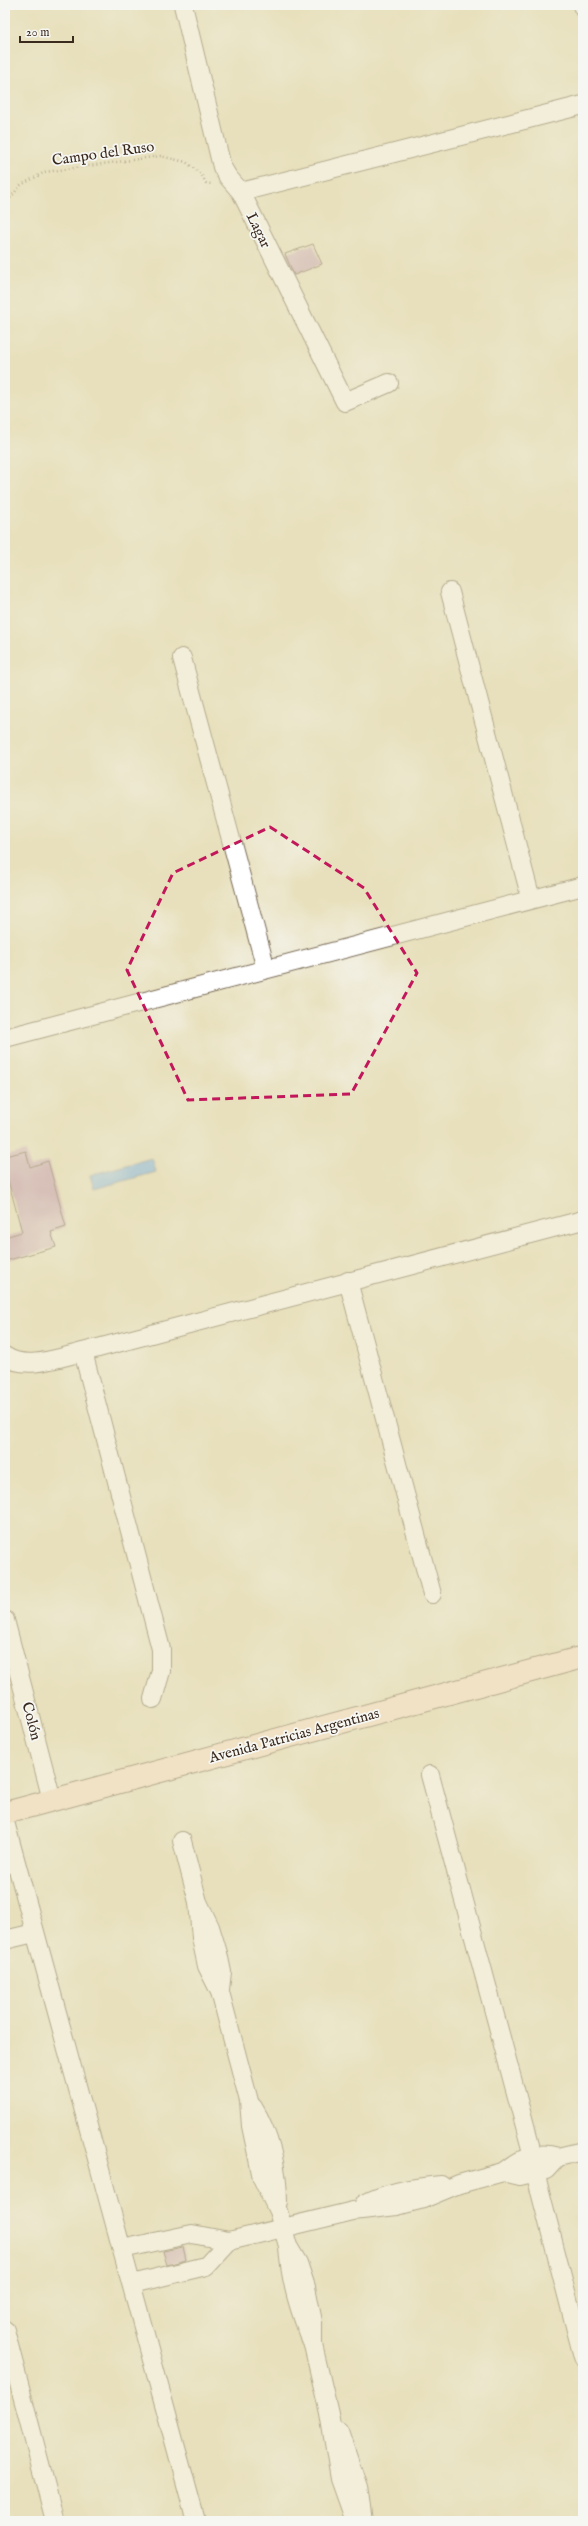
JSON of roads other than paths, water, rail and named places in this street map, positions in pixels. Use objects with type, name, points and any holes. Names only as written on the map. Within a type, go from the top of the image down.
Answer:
[{"type":"street","name":"Lagar","points":[[183,5],[222,167],[228,177],[241,192],[345,402],[389,383]]},
{"type":"street","points":[[241,192],[583,105]]},
{"type":"street","points":[[450,592],[531,899]]},
{"type":"street","points":[[182,658],[266,969]]},
{"type":"street","points":[[5,1038],[583,886]]},
{"type":"street","points":[[5,1356],[10,1359],[34,1363],[83,1352],[583,1220]]},
{"type":"street","points":[[348,1281],[432,1594]]},
{"type":"street","points":[[83,1352],[161,1649],[161,1671],[153,1699]]},
{"type":"street","name":"Colón","points":[[5,1620],[52,1800]]},
{"type":"street","name":"Avenida Patricias Argentinas","points":[[5,1812],[583,1657]]},
{"type":"street","points":[[430,1775],[534,2164],[583,2357]]},
{"type":"street","points":[[5,1822],[34,1933],[132,2284],[196,2521]]},
{"type":"street","points":[[182,1841],[198,1902],[210,1927],[218,1953],[222,1972],[220,1992],[249,2101],[265,2131],[275,2172],[280,2220],[288,2246],[291,2282],[298,2308],[313,2345],[329,2413],[340,2478],[355,2521]]},
{"type":"street","points":[[5,1940],[34,1933]]},
{"type":"street","points":[[534,2164],[545,2153],[558,2158],[583,2151]]},
{"type":"street","points":[[132,2284],[206,2266],[229,2241],[280,2220],[353,2210],[391,2194],[414,2188],[460,2184],[503,2172],[517,2160],[534,2164]]},
{"type":"street","points":[[122,2249],[192,2234],[229,2241]]},
{"type":"street","points":[[5,2330],[55,2521]]},
{"type":"street","points":[[329,2413],[349,2457],[358,2487],[363,2521]]},
{"type":"water","points":[[152,1158],[156,1172],[94,1189],[90,1175]]}]
